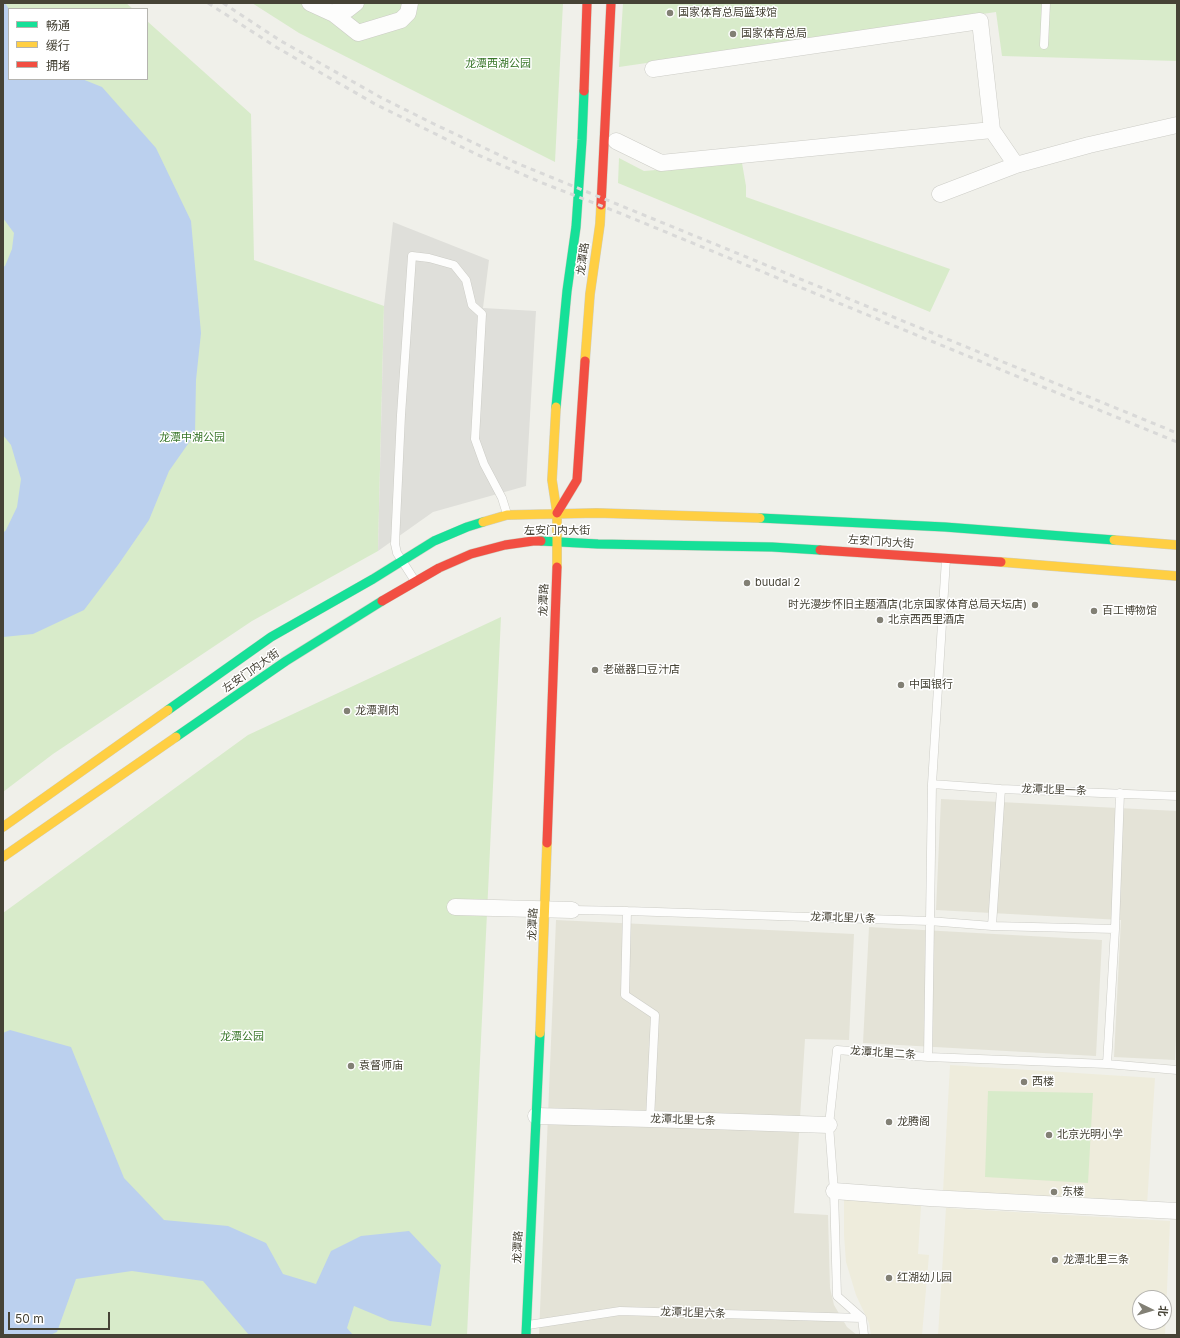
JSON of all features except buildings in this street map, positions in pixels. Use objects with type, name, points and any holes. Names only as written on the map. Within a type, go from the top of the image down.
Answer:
[{"type":"street","points":[[310,3],[334,14],[358,33],[401,20],[408,14],[410,3]]},
{"type":"street","points":[[334,14],[339,9],[347,10],[356,3]]},
{"type":"street","name":"龙潭路","points":[[526,1335],[545,910],[557,542],[557,513],[552,480],[555,423],[567,291],[576,227],[582,140],[587,3]]},
{"type":"street","name":"龙潭路","points":[[557,513],[577,480],[590,294],[600,224],[611,3]]},
{"type":"street","points":[[653,69],[980,21],[992,130],[1016,165]]},
{"type":"street","points":[[940,194],[1016,165],[1089,145],[1177,125]]},
{"type":"street","points":[[616,141],[661,162],[992,130]]},
{"type":"street","name":"龙潭路","points":[[557,513],[568,480]]},
{"type":"street","name":"龙潭路","points":[[543,486],[557,513]]},
{"type":"street","name":"左安门内大街","points":[[3,827],[271,637],[402,562],[434,541],[467,527],[507,515],[597,513],[765,518],[945,527],[1177,545]]},
{"type":"street","name":"左安门内大街","points":[[3,857],[286,661],[370,608],[438,568],[471,554],[506,545],[533,541],[772,547],[946,558],[1177,576]]},
{"type":"street","points":[[455,907],[572,910]]},
{"type":"street","name":"龙潭北里七条","points":[[536,1116],[829,1125]]},
{"type":"street","points":[[834,1192],[1177,1211]]},
{"type":"lane","points":[[1044,45],[1046,3]]},
{"type":"lane","points":[[416,582],[396,553],[395,544],[401,415],[412,256],[429,258],[454,265],[466,280],[472,305],[482,314],[475,438],[484,464],[502,498],[507,515]]},
{"type":"lane","points":[[928,1057],[932,784],[946,558]]},
{"type":"lane","name":"龙潭北里一条","points":[[932,784],[1001,789],[1177,796]]},
{"type":"lane","points":[[992,926],[1001,789]]},
{"type":"lane","points":[[1107,1064],[1120,793]]},
{"type":"lane","name":"龙潭北里八条","points":[[572,910],[929,921],[992,926],[1114,929]]},
{"type":"lane","points":[[627,911],[625,995],[655,1015],[650,1119]]},
{"type":"lane","name":"龙潭北里二条","points":[[862,1318],[837,1296],[834,1192],[829,1125],[837,1050],[928,1057],[1107,1064],[1177,1070]]},
{"type":"lane","name":"龙潭北里六条","points":[[526,1325],[620,1311],[862,1318]]},
{"type":"lane","points":[[862,1318],[864,1335]]},
{"type":"shaded area","points":[[393,222],[489,260],[483,308],[536,311],[526,486],[433,512],[378,551],[384,306]]},
{"type":"shaded area","points":[[941,799],[1177,811],[1177,1013],[1175,1060],[1114,1057],[1121,920],[936,910]]},
{"type":"shaded area","points":[[556,920],[854,934],[849,1040],[805,1039],[794,1213],[828,1215],[830,1288],[834,1305],[847,1327],[857,1335],[539,1335]]},
{"type":"shaded area","points":[[869,927],[1102,940],[1096,1056],[863,1043]]},
{"type":"shaded area","name":"北京光明小学","points":[[950,1065],[1155,1078],[1147,1205],[943,1192]]},
{"type":"shaded area","name":"红湖幼儿园","points":[[844,1199],[921,1206],[918,1254],[929,1255],[922,1335],[871,1335],[869,1323],[856,1295],[846,1262]]},
{"type":"shaded area","name":"龙潭北里三条","points":[[946,1208],[1170,1221],[1167,1290],[1132,1290],[1132,1330],[1165,1330],[1165,1335],[938,1335]]},
{"type":"green space","name":"龙潭中湖公园","points":[[3,3],[126,3],[132,8],[8,8],[8,80],[148,80],[148,22],[251,114],[254,260],[384,306],[378,551],[252,621],[53,754],[3,792]]},
{"type":"green space","name":"龙潭西湖公园","points":[[252,3],[563,3],[555,162],[299,33]]},
{"type":"green space","name":"国家体育总局","points":[[623,3],[1177,3],[1177,61],[1002,56],[996,12],[619,67]]},
{"type":"green space","points":[[619,158],[644,171],[742,163],[746,186],[746,197],[950,269],[930,312],[618,183]]},
{"type":"green space","name":"龙潭公园","points":[[501,617],[467,1335],[3,1335],[3,913],[248,735]]},
{"type":"green space","points":[[988,1091],[1093,1093],[1088,1183],[985,1177]]},
{"type":"water","points":[[3,3],[5,3],[8,8],[8,80],[84,80],[102,87],[156,148],[191,221],[201,333],[196,380],[195,434],[169,471],[149,520],[118,565],[84,610],[33,634],[3,637],[3,533],[6,530],[17,507],[21,479],[11,445],[3,435],[3,267],[5,266],[12,249],[14,233],[3,218]]},
{"type":"water","points":[[10,1030],[71,1047],[124,1178],[164,1220],[228,1226],[266,1243],[283,1274],[316,1284],[331,1251],[361,1236],[409,1231],[441,1265],[431,1326],[390,1321],[354,1306],[347,1328],[353,1335],[249,1335],[203,1281],[132,1271],[76,1279],[57,1332],[50,1335],[3,1335],[3,1033]]},
{"type":"railway","points":[[208,3],[276,47],[375,104],[478,155],[540,182],[617,212],[1177,442]]},
{"type":"railway","points":[[223,3],[281,41],[380,97],[514,162],[1177,433]]},
{"type":"traffic: fast","points":[[556,407],[567,291],[576,227],[584,91]]},
{"type":"traffic: fast","points":[[760,518],[945,527],[1114,540]]},
{"type":"traffic: fast","points":[[168,710],[271,637],[373,579],[434,541],[483,522]]},
{"type":"traffic: fast","points":[[541,541],[598,544],[772,547],[820,550]]},
{"type":"traffic: fast","points":[[176,737],[286,661],[382,601]]},
{"type":"traffic: fast","points":[[526,1335],[540,1033]]},
{"type":"traffic: slow","points":[[585,361],[590,294],[600,224],[601,205]]},
{"type":"traffic: slow","points":[[556,407],[552,480],[557,513],[557,567]]},
{"type":"traffic: slow","points":[[483,522],[507,515],[597,513],[760,518]]},
{"type":"traffic: slow","points":[[1114,540],[1177,545]]},
{"type":"traffic: slow","points":[[1001,562],[1177,576]]},
{"type":"traffic: slow","points":[[3,827],[168,710]]},
{"type":"traffic: slow","points":[[3,857],[176,737]]},
{"type":"traffic: slow","points":[[540,1033],[547,843]]},
{"type":"traffic: jam","points":[[584,91],[587,3]]},
{"type":"traffic: jam","points":[[601,205],[611,3]]},
{"type":"traffic: jam","points":[[557,513],[577,480],[585,361]]},
{"type":"traffic: jam","points":[[382,601],[439,568],[471,554],[505,545],[541,541]]},
{"type":"traffic: jam","points":[[820,550],[1001,562]]},
{"type":"traffic: jam","points":[[547,843],[557,567]]},
{"type":"place","name":"国家体育总局篮球馆","points":[[670,13]]},
{"type":"place","name":"国家体育总局","points":[[733,34]]},
{"type":"place","name":"buudal 2","points":[[747,583]]},
{"type":"place","name":"时光漫步怀旧主题酒店(北京国家体育总局天坛店)","points":[[1035,605]]},
{"type":"place","name":"百工博物馆","points":[[1094,611]]},
{"type":"place","name":"北京西西里酒店","points":[[880,620]]},
{"type":"place","name":"老磁器口豆汁店","points":[[595,670]]},
{"type":"place","name":"中国银行","points":[[901,685]]},
{"type":"place","name":"龙潭涮肉","points":[[347,711]]},
{"type":"place","name":"袁督师庙","points":[[351,1066]]},
{"type":"place","name":"西楼","points":[[1024,1082]]},
{"type":"place","name":"龙腾阁","points":[[889,1122]]},
{"type":"place","name":"北京光明小学","points":[[1049,1135]]},
{"type":"place","name":"东楼","points":[[1054,1192]]},
{"type":"place","name":"龙潭北里三条","points":[[1055,1260]]},
{"type":"place","name":"红湖幼儿园","points":[[889,1278]]}]
